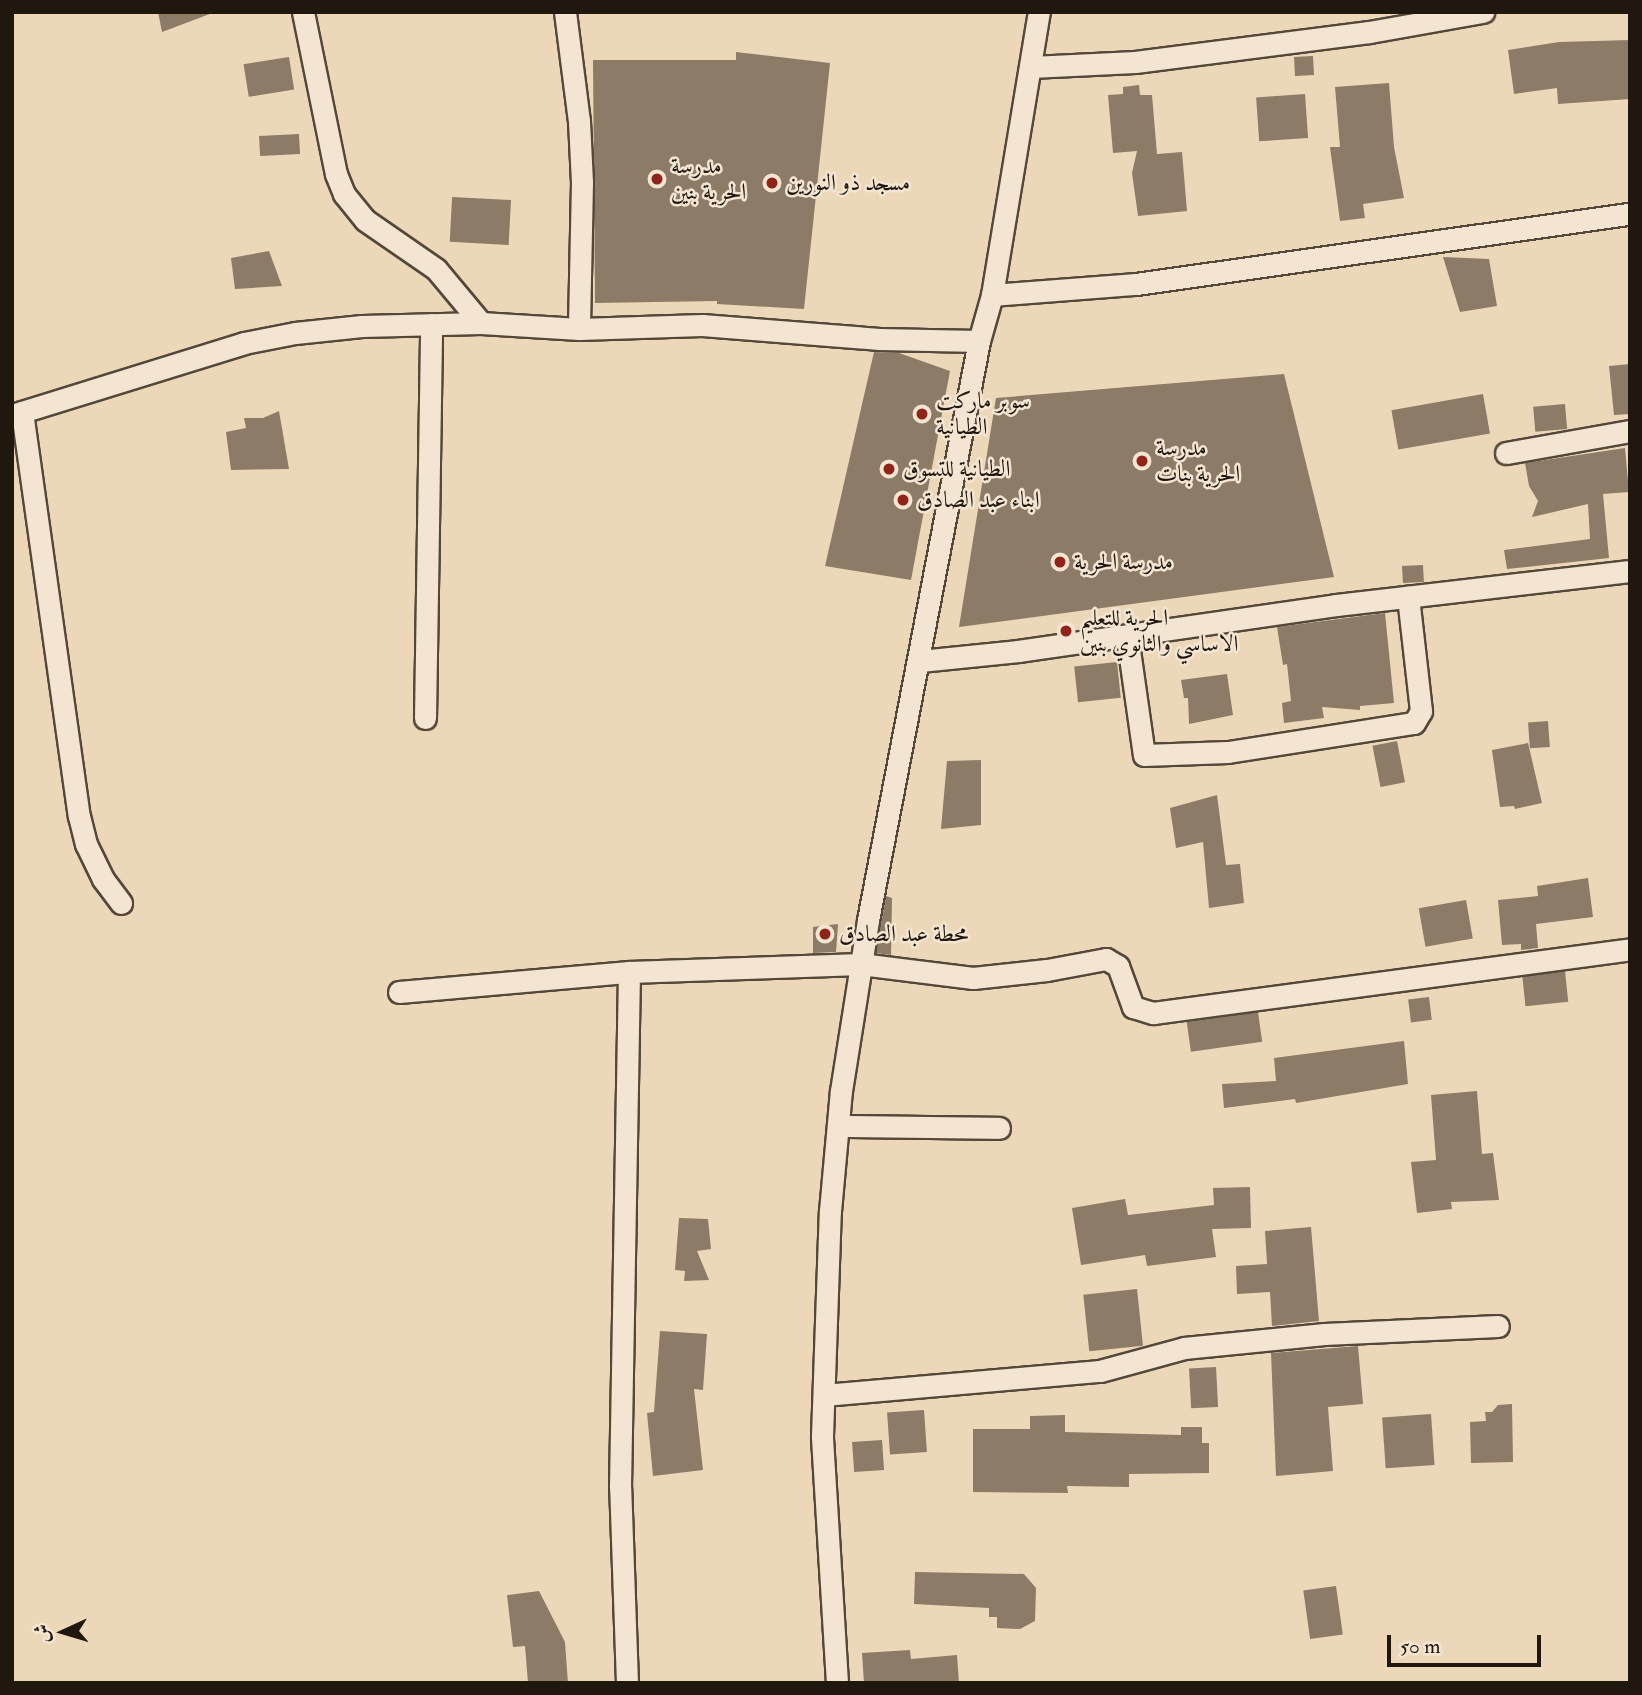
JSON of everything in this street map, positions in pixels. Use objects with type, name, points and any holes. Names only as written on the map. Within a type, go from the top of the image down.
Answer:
[{"type":"street","points":[[303,12],[336,174],[344,194],[366,219],[436,269],[481,323]]},
{"type":"street","points":[[565,12],[579,121],[582,182],[579,329]]},
{"type":"street","points":[[837,1683],[822,1436],[830,1211],[838,1126],[861,964],[979,341],[992,295],[1039,12]]},
{"type":"street","points":[[1031,67],[1135,62],[1369,32],[1483,12]]},
{"type":"street","points":[[992,295],[1136,284],[1630,214]]},
{"type":"street","points":[[121,903],[103,879],[86,844],[79,817],[17,414],[244,343],[295,333],[362,326],[481,323],[579,329],[702,325],[878,339],[979,341]]},
{"type":"street","points":[[425,718],[431,324]]},
{"type":"street","points":[[1506,453],[1630,431]]},
{"type":"street","points":[[920,661],[1127,636],[1408,597],[1630,571]]},
{"type":"street","points":[[1127,636],[1144,755],[1228,752],[1414,723],[1421,710],[1408,597]]},
{"type":"street","points":[[399,992],[629,972],[861,964],[973,978],[1047,970],[1106,959],[1118,966],[1133,1007],[1153,1013],[1630,949]]},
{"type":"street","points":[[626,1683],[620,1488],[629,972]]},
{"type":"street","points":[[838,1126],[999,1128]]},
{"type":"street","points":[[824,1395],[1100,1371],[1147,1356],[1209,1345],[1325,1334],[1498,1326]]},
{"type":"building","points":[[158,12],[215,12],[162,32]]},
{"type":"building","points":[[1630,40],[1630,99],[1558,104],[1557,88],[1514,94],[1508,50],[1559,42]]},
{"type":"building","points":[[736,52],[830,63],[804,309],[717,304],[717,301],[595,303],[593,60],[736,60]]},
{"type":"building","points":[[1313,56],[1314,75],[1295,76],[1294,57]]},
{"type":"building","points":[[289,57],[294,90],[249,97],[244,64]]},
{"type":"building","points":[[1389,83],[1394,147],[1404,198],[1363,204],[1365,218],[1340,221],[1330,147],[1340,147],[1335,87]]},
{"type":"building","points":[[1139,85],[1140,95],[1152,95],[1157,154],[1182,152],[1187,211],[1138,216],[1132,173],[1137,151],[1113,153],[1108,95],[1123,94],[1123,87]]},
{"type":"building","points":[[1305,94],[1308,138],[1259,141],[1256,97]]},
{"type":"building","points":[[299,134],[300,154],[260,156],[259,136]]},
{"type":"building","points":[[452,197],[511,200],[509,245],[450,242]]},
{"type":"building","points":[[269,251],[282,286],[235,289],[231,258]]},
{"type":"building","points":[[1443,257],[1489,259],[1497,306],[1460,312]]},
{"type":"building","name":"الطيانية للتسوق","points":[[874,352],[899,353],[950,371],[911,580],[825,566]]},
{"type":"building","points":[[1630,364],[1630,414],[1614,415],[1609,366]]},
{"type":"building","name":"مدرسة الحرية بنات","points":[[1284,374],[1334,577],[959,627],[996,398]]},
{"type":"building","points":[[1483,394],[1490,433],[1398,450],[1391,410]]},
{"type":"building","points":[[1565,404],[1567,429],[1535,432],[1533,407]]},
{"type":"building","points":[[279,411],[289,469],[231,470],[226,432],[246,428],[244,418],[263,418]]},
{"type":"building","points":[[1625,448],[1629,492],[1603,494],[1609,558],[1507,569],[1504,550],[1590,539],[1588,504],[1532,517],[1538,501],[1529,486],[1525,463]]},
{"type":"building","points":[[1423,565],[1424,582],[1403,583],[1402,566]]},
{"type":"building","points":[[1385,613],[1394,703],[1360,706],[1360,710],[1322,707],[1324,718],[1284,723],[1282,703],[1291,701],[1287,664],[1283,665],[1277,627]]},
{"type":"building","points":[[1117,662],[1121,698],[1078,702],[1074,666]]},
{"type":"building","points":[[1227,674],[1233,715],[1189,724],[1188,698],[1184,698],[1181,680]]},
{"type":"building","points":[[1548,721],[1550,747],[1530,748],[1528,722]]},
{"type":"building","points":[[1397,741],[1405,782],[1380,787],[1372,746]]},
{"type":"building","points":[[1528,743],[1542,803],[1515,809],[1514,806],[1500,807],[1492,750]]},
{"type":"building","points":[[981,760],[981,825],[941,829],[947,761]]},
{"type":"building","points":[[1217,795],[1226,865],[1240,864],[1244,903],[1209,908],[1203,842],[1176,848],[1170,808]]},
{"type":"building","points":[[1588,878],[1593,917],[1536,924],[1538,948],[1521,950],[1521,944],[1502,945],[1498,900],[1538,896],[1537,886]]},
{"type":"building","points":[[886,896],[892,898],[891,955],[876,953]]},
{"type":"building","points":[[1466,900],[1473,938],[1426,947],[1419,908]]},
{"type":"building","name":"محطة عبد الصادق","points":[[838,924],[836,952],[813,953],[813,927]]},
{"type":"building","points":[[1565,971],[1568,1002],[1525,1006],[1522,975]]},
{"type":"building","points":[[1429,997],[1432,1020],[1411,1022],[1408,1000]]},
{"type":"building","points":[[1258,1012],[1262,1042],[1191,1052],[1187,1022]]},
{"type":"building","points":[[1404,1041],[1408,1084],[1296,1103],[1295,1099],[1224,1108],[1222,1084],[1276,1081],[1274,1058]]},
{"type":"building","points":[[1477,1091],[1482,1154],[1493,1153],[1499,1200],[1451,1202],[1452,1209],[1417,1213],[1411,1162],[1436,1160],[1431,1095]]},
{"type":"building","points":[[1250,1187],[1251,1228],[1212,1229],[1216,1257],[1147,1266],[1145,1255],[1081,1265],[1072,1208],[1125,1199],[1128,1215],[1214,1205],[1213,1188]]},
{"type":"building","points":[[679,1218],[708,1219],[711,1249],[697,1251],[709,1280],[684,1281],[685,1271],[675,1270]]},
{"type":"building","points":[[1311,1227],[1319,1321],[1272,1326],[1270,1292],[1237,1294],[1236,1266],[1267,1264],[1265,1231]]},
{"type":"building","points":[[1137,1289],[1143,1346],[1089,1351],[1083,1295]]},
{"type":"building","points":[[660,1331],[707,1334],[703,1390],[694,1389],[703,1470],[653,1476],[647,1413],[654,1412]]},
{"type":"building","points":[[1358,1346],[1363,1404],[1328,1407],[1333,1471],[1276,1476],[1271,1353]]},
{"type":"building","points":[[1216,1367],[1218,1407],[1191,1408],[1189,1368]]},
{"type":"building","points":[[1512,1404],[1513,1462],[1471,1463],[1470,1422],[1486,1421],[1485,1412],[1492,1412],[1498,1405]]},
{"type":"building","points":[[924,1410],[927,1452],[890,1454],[887,1413]]},
{"type":"building","points":[[1431,1414],[1435,1465],[1386,1468],[1382,1417]]},
{"type":"building","points":[[1065,1415],[1065,1432],[1181,1435],[1181,1427],[1202,1427],[1202,1443],[1209,1443],[1209,1473],[1129,1474],[1129,1487],[1067,1486],[1068,1493],[973,1492],[973,1429],[1030,1429],[1030,1416]]},
{"type":"building","points":[[882,1440],[884,1470],[854,1472],[852,1442]]},
{"type":"building","points":[[915,1572],[1024,1574],[1036,1588],[1035,1621],[1020,1629],[997,1628],[997,1617],[989,1617],[989,1608],[914,1604]]},
{"type":"building","points":[[1336,1586],[1343,1635],[1310,1639],[1303,1591]]},
{"type":"building","points":[[539,1591],[565,1642],[568,1683],[528,1683],[525,1646],[513,1647],[507,1595]]},
{"type":"building","points":[[910,1650],[911,1659],[957,1655],[959,1683],[864,1683],[862,1653]]},
{"type":"place","name":"مدرسة الحرية بنين","points":[[657,179]]},
{"type":"place","name":"مسجد ذو النورين","points":[[772,183]]},
{"type":"place","name":"سوبر ماركت الطيانية","points":[[922,414]]},
{"type":"place","name":"مدرسة الحرية بنات","points":[[1142,461]]},
{"type":"place","name":"الطيانية للتسوق","points":[[889,469]]},
{"type":"place","name":"ابناء عبد الصادق","points":[[903,500]]},
{"type":"place","name":"مدرسة الحرية","points":[[1060,562]]},
{"type":"place","name":"الحرية للتعليم الاساسي والثانوي بنين","points":[[1066,631]]},
{"type":"place","name":"محطة عبد الصادق","points":[[825,934]]}]
